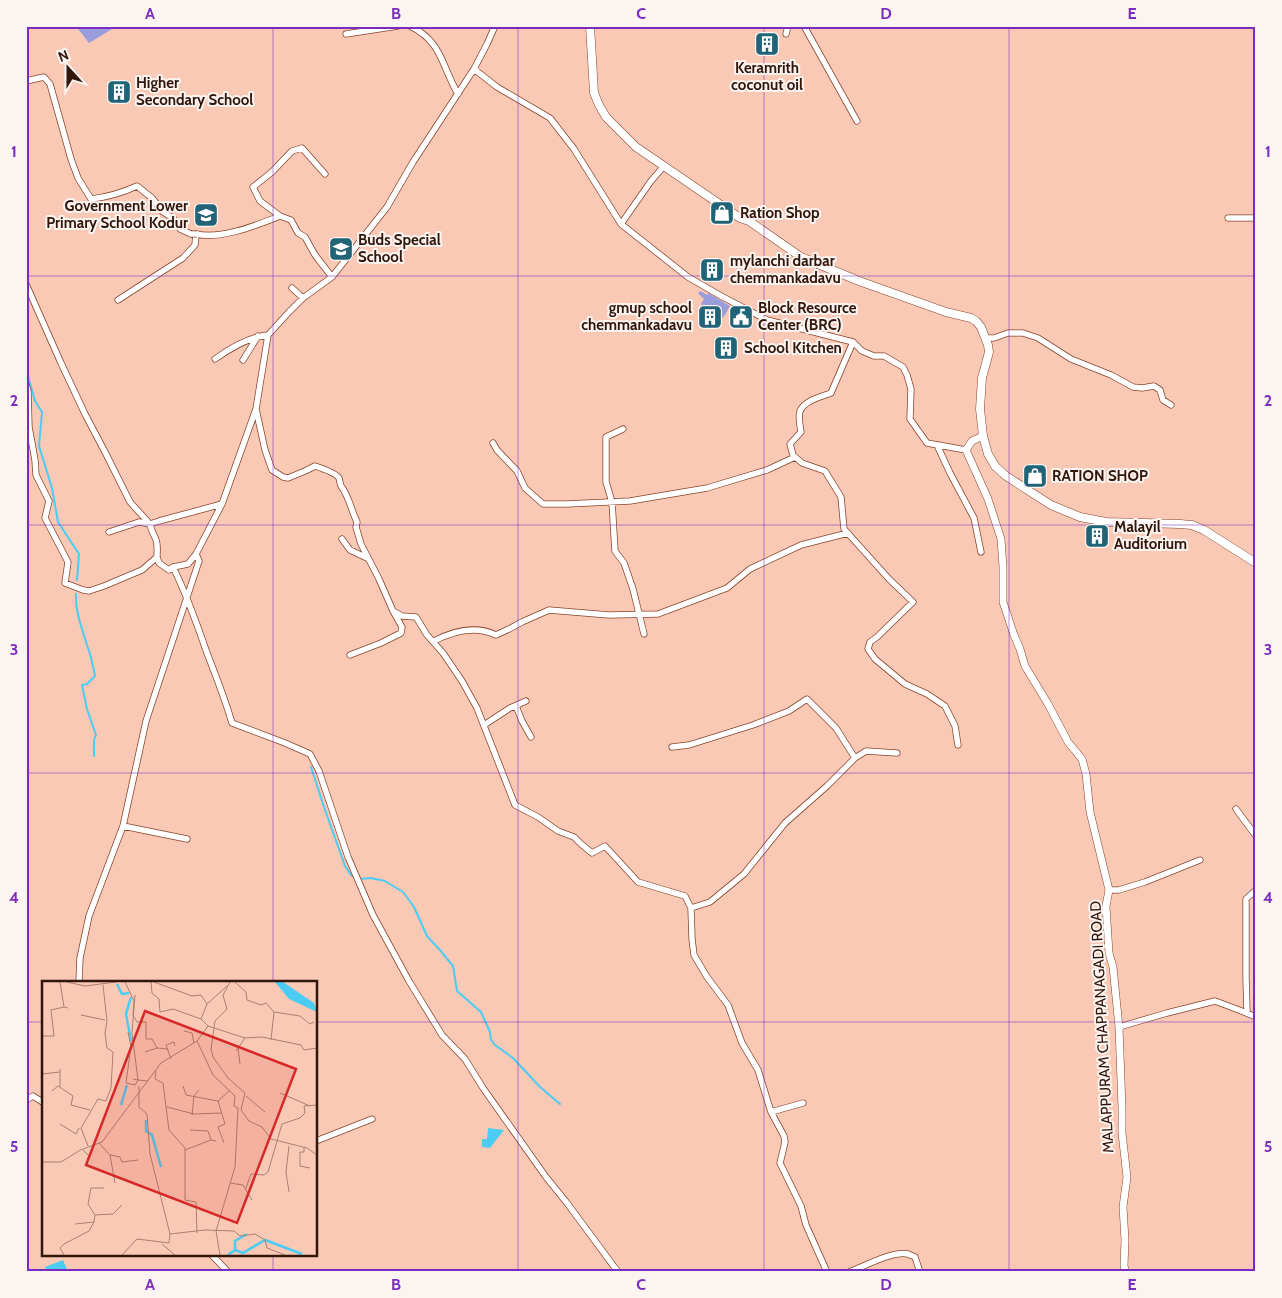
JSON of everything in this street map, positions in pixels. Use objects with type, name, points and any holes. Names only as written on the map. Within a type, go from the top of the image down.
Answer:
[{"type":"main road","points":[[590,26],[594,93],[606,117],[636,147],[801,257],[866,284],[976,321],[986,338],[989,352],[982,378],[980,409],[983,436],[988,454],[995,466],[1006,476],[1051,505],[1080,517],[1106,522],[1192,526],[1204,530],[1256,563]]},
{"type":"street","points":[[346,34],[398,26]]},
{"type":"street","points":[[410,26],[431,41],[437,49],[458,94]]},
{"type":"street","points":[[26,284],[85,414],[130,502],[150,524],[151,531],[156,538],[158,563],[169,570],[173,567],[188,564],[196,554],[222,504],[256,409],[268,335],[303,298],[332,277],[387,207],[413,162],[474,69],[495,26]]},
{"type":"street","points":[[786,34],[788,26]]},
{"type":"street","points":[[804,26],[857,121]]},
{"type":"street","points":[[474,69],[497,87],[550,118],[574,149],[620,224],[688,277],[767,320],[853,342],[862,351],[874,356],[884,356],[903,367],[911,389],[910,419],[927,443],[966,450],[972,441],[983,436]]},
{"type":"street","points":[[26,81],[44,77],[50,84],[71,159],[78,178],[91,199],[107,198],[137,186],[173,218],[180,230],[206,236],[248,229],[280,216]]},
{"type":"street","points":[[325,174],[302,148],[292,151],[272,172],[253,187],[260,201],[280,216],[291,220],[298,233],[305,237],[315,255],[332,277]]},
{"type":"street","points":[[620,224],[664,166]]},
{"type":"street","points":[[1228,218],[1256,218]]},
{"type":"street","points":[[118,300],[184,258],[195,245],[195,234]]},
{"type":"street","points":[[292,288],[303,298]]},
{"type":"street","points":[[986,338],[994,338],[1008,333],[1023,333],[1038,338],[1071,359],[1133,387],[1154,386],[1160,390],[1163,400],[1171,405]]},
{"type":"street","points":[[215,359],[223,353],[258,336],[268,335]]},
{"type":"street","points":[[243,360],[258,336]]},
{"type":"street","points":[[853,342],[831,394],[813,399],[802,409],[800,413],[801,432],[790,444],[793,455],[802,463],[825,471],[841,497],[844,529],[912,602],[870,642],[868,649],[875,659],[905,684],[927,694],[945,706],[954,726],[958,745]]},
{"type":"street","points":[[26,384],[28,391],[29,428],[36,475],[49,501],[45,518],[68,562],[65,583],[89,591],[142,570],[157,557]]},
{"type":"street","points":[[256,409],[272,470],[288,478],[315,466],[331,471],[339,478],[357,522],[356,527],[361,544],[402,627],[401,633],[350,655]]},
{"type":"street","points":[[623,429],[606,438],[606,482],[612,502],[615,551],[624,563],[633,589],[644,634]]},
{"type":"street","points":[[493,443],[497,450],[517,471],[525,488],[543,504],[630,501],[707,488],[767,470],[795,457]]},
{"type":"street","points":[[937,445],[974,518],[981,552]]},
{"type":"street","name":"MALAPPURAM CHAPPANAGADI ROAD","points":[[966,450],[988,499],[1001,539],[1003,602],[1024,666],[1048,704],[1068,742],[1082,759],[1086,774],[1090,812],[1109,890],[1106,906],[1109,953],[1113,967],[1119,1027],[1122,1133],[1127,1177],[1123,1207],[1124,1266],[1126,1272]]},
{"type":"street","points":[[108,532],[138,522],[150,524],[222,504]]},
{"type":"street","points":[[434,642],[440,638],[470,629],[486,630],[496,635],[549,610],[609,615],[658,614],[727,588],[750,569],[801,545],[848,533]]},
{"type":"street","points":[[342,539],[350,550],[368,558]]},
{"type":"street","points":[[79,979],[80,958],[89,916],[123,826],[146,721],[199,561],[196,554]]},
{"type":"street","points":[[173,567],[187,598],[226,701],[232,722],[310,754],[319,772],[348,857],[373,915],[409,981],[442,1034],[465,1059],[483,1088],[546,1177],[568,1203],[618,1272]]},
{"type":"street","points":[[393,611],[402,616],[416,617],[427,635],[462,681],[477,708],[515,805],[538,817],[558,831],[574,837],[592,853],[605,846],[638,882],[685,896],[692,908],[694,955],[707,977],[728,1005],[742,1042],[758,1070],[772,1112],[784,1136],[785,1142],[780,1163],[801,1206],[806,1224],[827,1272]]},
{"type":"street","points":[[672,747],[688,745],[753,725],[789,711],[807,699],[836,728],[855,758]]},
{"type":"street","points":[[484,725],[486,722],[526,701]]},
{"type":"street","points":[[516,706],[531,737]]},
{"type":"street","points":[[692,908],[710,902],[744,874],[784,823],[827,786],[855,758],[866,751],[897,753]]},
{"type":"street","points":[[1236,809],[1256,836]]},
{"type":"street","points":[[123,826],[187,839]]},
{"type":"street","points":[[1109,890],[1119,890],[1145,882],[1200,860]]},
{"type":"street","points":[[1247,1013],[1246,899],[1256,890]]},
{"type":"street","points":[[1119,1027],[1176,1010],[1215,1001],[1256,1017]]},
{"type":"street","points":[[26,1100],[33,1096],[42,1100]]},
{"type":"street","points":[[772,1112],[803,1103]]},
{"type":"street","points":[[318,1140],[372,1119]]},
{"type":"street","points":[[849,1272],[892,1255],[907,1254],[915,1257],[920,1272]]},
{"type":"street","points":[[213,1256],[228,1272]]},
{"type":"shaded area","points":[[76,26],[117,26],[89,43]]},
{"type":"shaded area","points":[[700,291],[707,295],[708,293],[730,306],[723,318],[701,304],[704,299],[698,293]]},
{"type":"shaded area","points":[[488,1128],[504,1130],[490,1148],[482,1147],[482,1139],[487,1139]]},
{"type":"shaded area","points":[[63,1260],[68,1272],[47,1272],[45,1267]]},
{"type":"waterway","points":[[26,369],[35,401],[42,412],[39,446],[52,488],[58,522],[79,554],[77,580]]},
{"type":"waterway","points":[[76,594],[78,614],[95,676],[87,684],[82,685],[87,709],[96,735],[94,740],[94,756]]},
{"type":"waterway","points":[[311,767],[345,866],[351,875],[355,877]]},
{"type":"waterway","points":[[360,879],[371,878],[385,881],[403,892],[414,907],[427,936],[453,966],[457,991],[481,1012],[490,1032],[491,1040],[513,1058],[540,1087],[560,1104]]},
{"type":"place","name":"Keramrith coconut oil","points":[[767,44]]},
{"type":"place","name":"Higher Secondary School","points":[[119,92]]},
{"type":"place","name":"Ration Shop","points":[[722,213]]},
{"type":"place","name":"Government Lower Primary School Kodur","points":[[206,215]]},
{"type":"place","name":"Buds Special School","points":[[341,249]]},
{"type":"place","name":"mylanchi darbar chemmankadavu","points":[[712,270]]},
{"type":"place","name":"gmup school chemmankadavu","points":[[710,317]]},
{"type":"place","name":"Block Resource Center (BRC)","points":[[741,317]]},
{"type":"place","name":"School Kitchen","points":[[726,348]]},
{"type":"place","name":"RATION SHOP","points":[[1035,476]]},
{"type":"place","name":"Malayil Auditorium","points":[[1097,536]]}]
